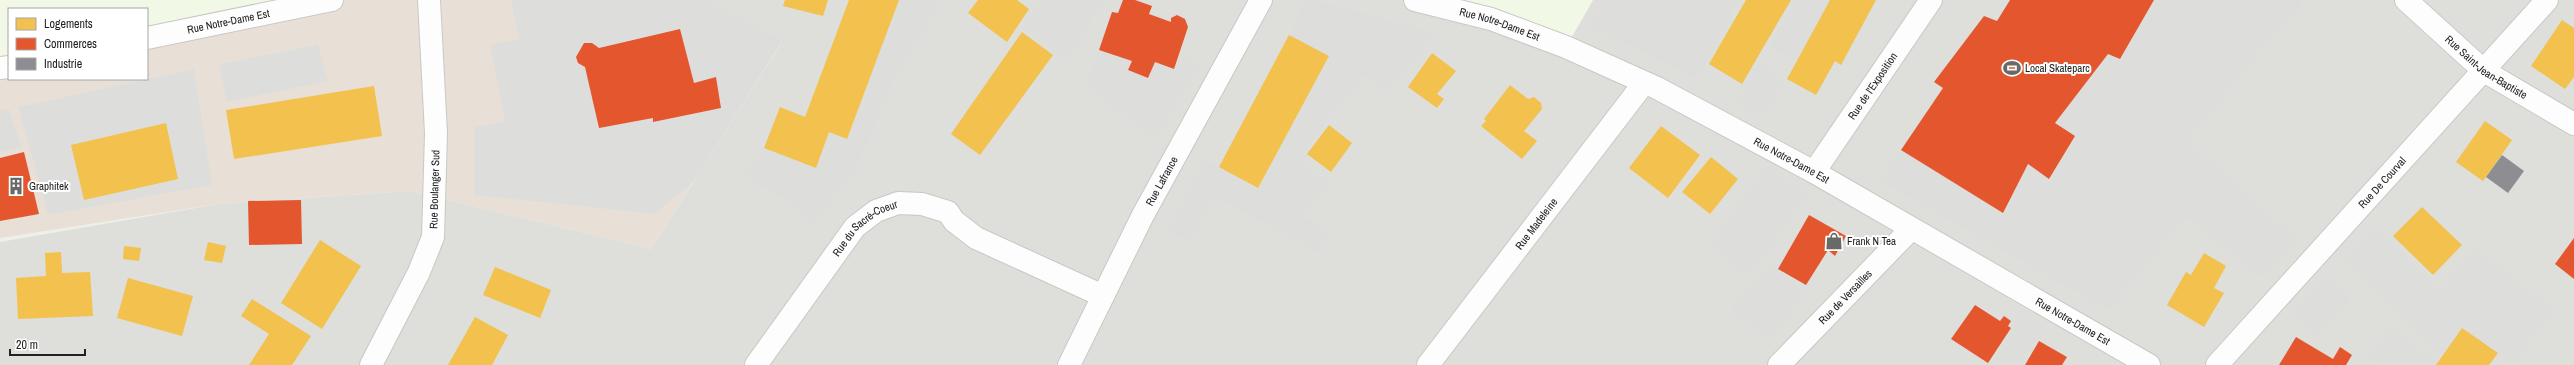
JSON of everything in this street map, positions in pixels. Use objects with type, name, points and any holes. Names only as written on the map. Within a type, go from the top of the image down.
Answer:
[{"type":"street","name":"Rue Notre-Dame Est","points":[[148,38],[332,0]]},
{"type":"street","name":"Rue Boulanger Sud","points":[[372,365],[418,272],[433,237],[436,133],[429,0]]},
{"type":"street","name":"Rue Lafrance","points":[[1069,365],[1142,215],[1261,0]]},
{"type":"street","name":"Rue Notre-Dame Est","points":[[1415,0],[1491,19],[1566,47],[1644,83],[1814,172],[2149,365]]},
{"type":"street","name":"Rue de l'Exposition","points":[[1814,172],[1931,0]]},
{"type":"street","name":"Rue Saint-Jean-Baptiste","points":[[2406,0],[2484,71],[2574,124]]},
{"type":"street","name":"Rue De Courval","points":[[2217,365],[2547,0]]},
{"type":"street","name":"Rue Madeleine","points":[[1428,365],[1644,83]]},
{"type":"street","name":"Rue du Sacré-Coeur","points":[[756,365],[855,227],[876,211],[898,203],[922,204],[948,212],[954,221],[976,238],[1103,296]]},
{"type":"street","name":"Rue de Versailles","points":[[1779,365],[1911,229]]},
{"type":"shaded area","points":[[0,0],[332,0],[148,38],[148,8],[8,8],[8,66],[0,68]]},
{"type":"shaded area","points":[[333,0],[709,0],[782,41],[651,249],[410,191],[219,204],[0,238],[0,68],[8,67],[8,80],[148,80],[148,38]]},
{"type":"shaded area","points":[[511,0],[709,0],[782,41],[694,181],[655,214],[474,195],[474,127],[505,122],[490,45],[519,39]]},
{"type":"shaded area","points":[[709,0],[1415,0],[1566,47],[1593,0],[2193,0],[2260,50],[2307,0],[2574,0],[2574,365],[0,365],[0,242],[219,204],[410,191],[651,249],[782,42]]},
{"type":"shaded area","points":[[899,0],[942,0],[894,79],[856,168],[812,227],[785,199],[743,175],[764,148],[816,168],[829,132],[847,139]]},
{"type":"shaded area","points":[[1043,0],[1103,0],[1067,59],[1024,25]]},
{"type":"shaded area","points":[[1305,0],[1314,0],[1436,33],[1388,92],[1363,75],[1298,159],[1330,183],[1301,215],[1328,236],[1316,254],[1305,245],[1214,196],[1191,242],[1168,230],[1206,160],[1258,188],[1329,56],[1289,35]]},
{"type":"shaded area","points":[[1415,0],[1593,0],[1566,47]]},
{"type":"shaded area","points":[[1605,0],[1738,0],[1697,79],[1590,26]]},
{"type":"shaded area","points":[[1796,0],[1830,0],[1796,62],[1769,46]]},
{"type":"shaded area","points":[[2154,0],[2307,0],[2260,50],[2187,141],[2299,241],[2262,277],[2185,217],[2109,310],[1879,180],[1901,150],[2003,213],[2028,164],[2050,179],[2075,136],[2055,123],[2108,54],[2121,59]]},
{"type":"shaded area","points":[[318,45],[328,81],[227,102],[219,64]]},
{"type":"shaded area","points":[[1099,50],[1132,61],[1128,71],[1148,78],[1155,62],[1174,69],[1178,55],[1200,63],[1156,139],[1086,87]]},
{"type":"shaded area","points":[[1758,64],[1784,80],[1763,118],[1736,102]]},
{"type":"shaded area","points":[[194,69],[212,185],[48,215],[18,107]],"holes":[[[121,134],[178,179],[84,199],[72,145]]]},
{"type":"shaded area","points":[[9,109],[22,148],[0,152],[0,111]]},
{"type":"shaded area","points":[[1767,166],[1807,196],[1750,275],[1709,246]]},
{"type":"shaded area","points":[[2374,226],[2439,290],[2477,249],[2555,312],[2512,364],[2462,328],[2443,355],[2345,260]]},
{"type":"shaded area","points":[[1771,263],[1806,296],[1767,340],[1731,308]]},
{"type":"shaded area","points":[[2329,275],[2350,300],[2316,337],[2293,315]]},
{"type":"shaded area","points":[[2021,314],[2043,327],[2021,365],[1992,365]]},
{"type":"shaded area","points":[[2390,327],[2436,360],[2432,365],[2382,365],[2369,356]]},
{"type":"building: Logements","points":[[785,0],[828,0],[823,16],[783,6]]},
{"type":"building: Logements","points":[[849,0],[899,0],[847,139],[829,132],[816,168],[764,148],[780,107],[805,117]]},
{"type":"building: Logements","points":[[978,0],[1017,0],[1029,9],[1007,42],[968,13]]},
{"type":"building: Logements","points":[[1746,0],[1791,0],[1742,84],[1709,64]]},
{"type":"building: Logements","points":[[1830,0],[1876,0],[1841,65],[1835,61],[1816,95],[1787,79]]},
{"type":"building: Logements","points":[[2562,20],[2574,28],[2574,77],[2565,89],[2531,66]]},
{"type":"building: Logements","points":[[1022,32],[1053,55],[980,155],[951,134]]},
{"type":"building: Logements","points":[[1289,35],[1329,56],[1258,188],[1219,167]]},
{"type":"building: Logements","points":[[1432,53],[1456,71],[1437,94],[1444,99],[1437,108],[1408,87]]},
{"type":"building: Logements","points":[[1510,85],[1528,99],[1534,97],[1541,103],[1542,109],[1524,131],[1537,141],[1522,159],[1481,126],[1486,121],[1484,119]]},
{"type":"building: Logements","points":[[374,86],[382,136],[234,159],[226,110]]},
{"type":"building: Logements","points":[[2485,121],[2512,140],[2483,181],[2456,162]]},
{"type":"building: Logements","points":[[166,123],[178,179],[84,200],[71,145]]},
{"type":"building: Logements","points":[[1329,125],[1352,143],[1331,172],[1307,154]]},
{"type":"building: Logements","points":[[1661,126],[1700,155],[1668,198],[1629,168]]},
{"type":"building: Logements","points":[[1711,157],[1738,179],[1710,214],[1682,192]]},
{"type":"building: Logements","points":[[2422,207],[2462,245],[2433,275],[2393,236]]},
{"type":"building: Logements","points":[[320,240],[361,266],[322,329],[281,303]]},
{"type":"building: Logements","points":[[208,242],[226,246],[222,263],[204,260]]},
{"type":"building: Logements","points":[[124,246],[141,248],[139,261],[123,259]]},
{"type":"building: Logements","points":[[61,252],[62,273],[90,272],[93,316],[18,319],[16,278],[46,276],[45,253]]},
{"type":"building: Logements","points":[[2204,253],[2226,266],[2214,288],[2224,293],[2204,327],[2167,305],[2186,272],[2191,275]]},
{"type":"building: Logements","points":[[495,267],[551,290],[540,318],[483,295]]},
{"type":"building: Logements","points":[[128,278],[193,296],[182,336],[117,318]]},
{"type":"building: Logements","points":[[252,299],[311,336],[292,365],[249,365],[269,334],[241,316]]},
{"type":"building: Logements","points":[[475,317],[508,335],[492,365],[448,365]]},
{"type":"building: Logements","points":[[2462,328],[2498,353],[2489,365],[2436,365]]},
{"type":"building: Commerces","points":[[1123,0],[1135,0],[1152,6],[1149,14],[1171,22],[1171,18],[1177,15],[1185,19],[1188,27],[1174,69],[1155,62],[1148,78],[1128,70],[1132,61],[1099,50],[1112,12],[1118,13]]},
{"type":"building: Commerces","points":[[2010,0],[2154,0],[2120,59],[2108,54],[2055,123],[2075,136],[2049,179],[2028,164],[2003,213],[1901,150],[1943,88],[1934,82],[1984,16],[1997,21]]},
{"type":"building: Commerces","points":[[680,29],[694,83],[716,77],[721,108],[653,122],[653,118],[599,128],[585,67],[578,63],[576,57],[584,43],[592,43],[599,48]]},
{"type":"building: Commerces","name":"Graphitek","points":[[24,152],[39,214],[0,221],[0,158]]},
{"type":"building: Commerces","points":[[301,200],[302,244],[249,245],[248,201]]},
{"type":"building: Commerces","points":[[1809,215],[1846,236],[1835,256],[1828,250],[1806,285],[1778,269]]},
{"type":"building: Commerces","points":[[2574,238],[2574,279],[2555,264]]},
{"type":"building: Commerces","points":[[1975,305],[2000,321],[2004,316],[2011,321],[2008,326],[2011,328],[1988,363],[1951,339]]},
{"type":"building: Commerces","points":[[2296,337],[2333,359],[2340,347],[2352,355],[2346,365],[2279,365]]},
{"type":"building: Commerces","points":[[2039,341],[2067,357],[2062,365],[2025,365]]},
{"type":"building: Industrie","points":[[2502,155],[2524,171],[2508,193],[2486,177]]},
{"type":"place","name":"Local Skateparc","points":[[2012,68]]},
{"type":"place","name":"Graphitek","points":[[16,186]]},
{"type":"place","name":"Frank N Tea","points":[[1834,241]]}]
